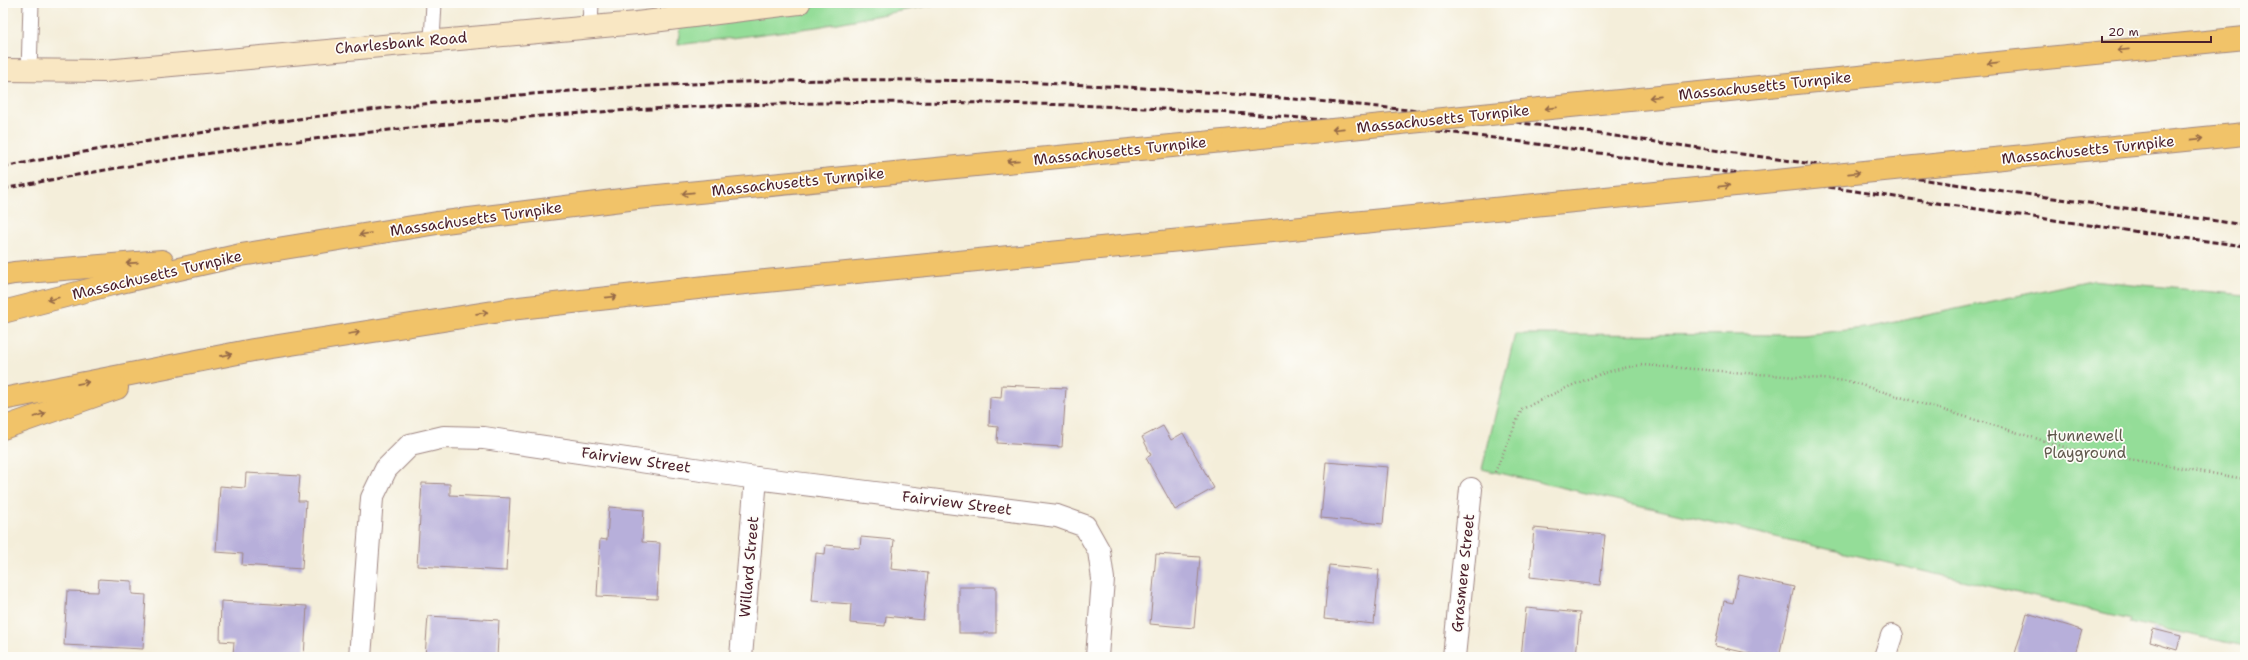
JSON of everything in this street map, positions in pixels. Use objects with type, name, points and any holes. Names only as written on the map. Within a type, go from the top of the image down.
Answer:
[{"type":"highway","name":"Massachusetts Turnpike","points":[[3,312],[112,284],[241,255],[380,232],[571,206],[2245,38]]},
{"type":"highway","name":"Massachusetts Turnpike","points":[[3,399],[187,363],[404,325],[583,300],[2245,134]]},
{"type":"highway","points":[[3,275],[14,272],[241,255]]},
{"type":"highway","points":[[3,428],[187,363]]},
{"type":"street","name":"Charlesbank Road","points":[[3,70],[30,72],[105,71],[432,40],[590,27],[770,8],[799,3]]},
{"type":"street","name":"Fairview Street","points":[[360,657],[372,498],[386,469],[410,445],[444,437],[484,438],[756,478],[1057,516],[1085,526],[1099,551],[1103,579],[1097,657]]},
{"type":"street","name":"Willard Street","points":[[741,657],[756,478]]},
{"type":"street","name":"Grasmere Street","points":[[1454,657],[1471,489]]},
{"type":"street","points":[[1886,657],[1892,636]]},
{"type":"lane","points":[[30,72],[31,3]]},
{"type":"lane","points":[[432,40],[434,3]]},
{"type":"lane","points":[[590,27],[591,3]]},
{"type":"path","points":[[1495,472],[1522,409],[1564,389],[1618,369],[1643,365],[1848,381],[2071,449],[2245,479]]},
{"type":"green space","points":[[682,3],[942,3],[817,27],[678,45]]},
{"type":"green space","name":"Hunnewell Playground","points":[[2091,280],[2245,295],[2245,646],[2129,622],[2130,619],[1482,469],[1515,334],[1803,335],[1872,327]]},
{"type":"building","points":[[1002,385],[1066,388],[1062,447],[997,443],[998,427],[989,426],[990,397],[1001,398]]},
{"type":"building","points":[[1163,426],[1171,440],[1183,433],[1214,488],[1175,510],[1146,458],[1151,455],[1142,437]]},
{"type":"building","points":[[1326,462],[1388,467],[1383,524],[1321,518]]},
{"type":"building","points":[[246,473],[300,476],[298,501],[306,501],[302,569],[242,565],[243,554],[216,552],[220,486],[245,488]]},
{"type":"building","points":[[422,483],[450,484],[450,495],[510,498],[506,571],[417,566]]},
{"type":"building","points":[[609,507],[644,510],[642,542],[660,543],[657,599],[597,596],[600,539],[607,540]]},
{"type":"building","points":[[1534,528],[1605,535],[1600,585],[1530,577]]},
{"type":"building","points":[[861,537],[894,540],[891,569],[928,573],[923,620],[886,616],[885,626],[850,623],[851,604],[812,601],[816,553],[825,554],[826,545],[860,548]]},
{"type":"building","points":[[1156,554],[1200,557],[1194,628],[1150,624]]},
{"type":"building","points":[[1329,565],[1379,570],[1374,624],[1324,619]]},
{"type":"building","points":[[1739,575],[1794,587],[1779,657],[1766,657],[1715,646],[1724,601],[1733,603]]},
{"type":"building","points":[[99,579],[132,581],[132,594],[146,595],[143,649],[64,645],[67,591],[98,592]]},
{"type":"building","points":[[959,587],[996,587],[996,633],[959,633]]},
{"type":"building","points":[[221,601],[307,606],[304,657],[233,655],[234,642],[220,641]]},
{"type":"building","points":[[1526,608],[1580,613],[1576,657],[1521,657]]},
{"type":"building","points":[[2027,613],[2082,630],[2074,657],[2014,657]]},
{"type":"building","points":[[428,616],[499,620],[497,657],[425,657]]},
{"type":"building","points":[[2153,629],[2181,636],[2177,650],[2150,642]]},
{"type":"railway","points":[[3,167],[116,146],[343,113],[572,91],[687,84],[802,80],[991,81],[1139,88],[1287,98],[1508,121],[2245,225]]},
{"type":"railway","points":[[3,189],[175,159],[347,135],[521,118],[695,107],[869,102],[1044,104],[1218,112],[1392,126],[1465,134],[2245,246]]}]
